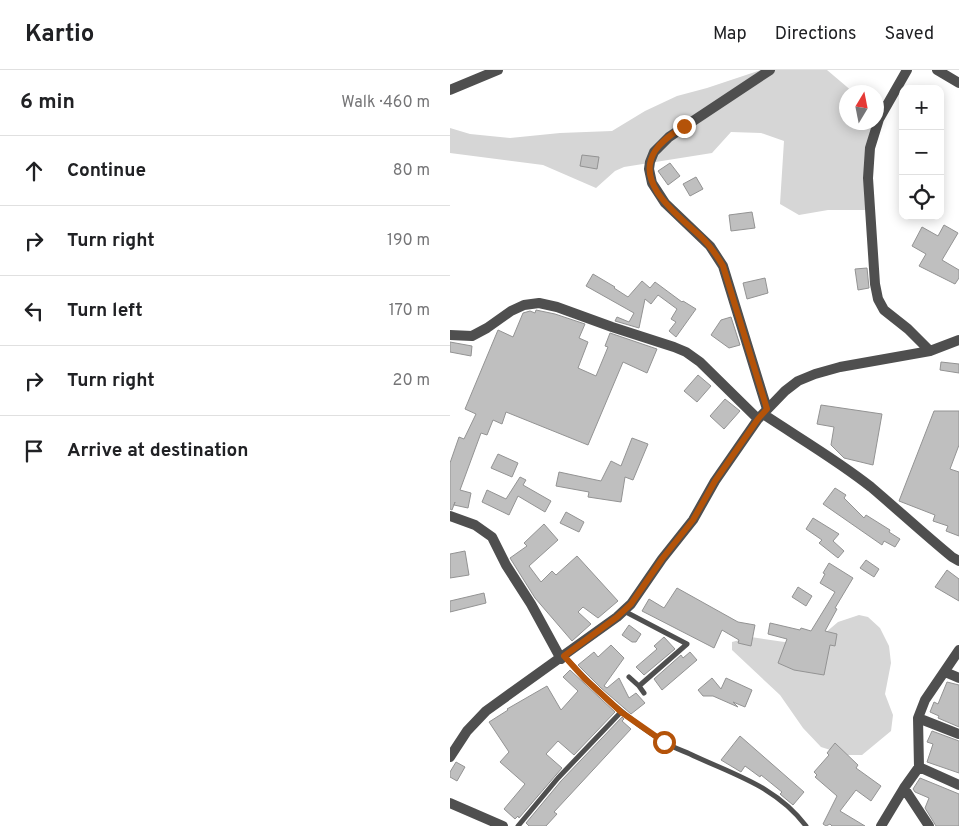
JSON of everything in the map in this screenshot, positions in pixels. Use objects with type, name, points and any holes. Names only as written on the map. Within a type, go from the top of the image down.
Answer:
[{"type":"street","points":[[450,90],[498,70]]},
{"type":"street","points":[[763,414],[723,266],[710,246],[665,203],[652,183],[649,169],[654,152],[669,137],[768,70]]},
{"type":"street","points":[[907,70],[880,118],[870,148],[868,186],[874,284],[878,299],[884,310],[908,329],[930,351]]},
{"type":"street","points":[[937,70],[959,83]]},
{"type":"street","points":[[450,335],[472,336],[511,311],[524,305],[538,303],[557,306],[686,352],[763,414],[838,463],[870,487],[924,534],[959,561]]},
{"type":"street","points":[[450,756],[468,731],[486,711],[562,657],[631,604],[662,559],[693,520],[715,481],[763,414],[785,391],[798,381],[815,374],[840,367],[930,351],[959,340]]},
{"type":"street","points":[[450,516],[475,525],[492,537],[506,564],[562,657]]},
{"type":"street","points":[[881,826],[919,767],[918,718],[925,700],[959,650]]},
{"type":"street","points":[[945,672],[959,678]]},
{"type":"street","points":[[918,718],[959,734]]},
{"type":"street","points":[[919,767],[959,784]]},
{"type":"street","points":[[904,788],[929,826]]},
{"type":"street","points":[[450,802],[484,822],[503,826]]},
{"type":"lane","points":[[624,611],[687,644],[639,686]]},
{"type":"lane","points":[[562,657],[621,712],[664,742],[773,793],[794,811],[806,826]]},
{"type":"lane","points":[[629,677],[644,693]]},
{"type":"lane","points":[[518,826],[558,778],[621,712]]},
{"type":"shaded area","points":[[761,70],[827,70],[845,85],[839,85],[839,130],[875,130],[870,148],[869,210],[828,210],[799,215],[780,204],[784,141],[761,133],[731,132],[712,153],[624,167],[615,171],[596,188],[543,165],[450,153],[450,128],[470,134],[510,138],[560,133],[612,131],[645,111],[677,96]]},
{"type":"shaded area","points":[[859,615],[868,617],[880,628],[889,646],[891,663],[885,694],[893,715],[891,731],[862,755],[846,755],[821,747],[803,728],[780,695],[732,650],[732,642],[751,637],[805,645],[818,639],[838,622]]},
{"type":"building","points":[[582,155],[599,157],[597,169],[580,166]]},
{"type":"building","points":[[670,163],[680,176],[668,185],[658,171]]},
{"type":"building","points":[[696,177],[703,189],[690,196],[683,184]]},
{"type":"building","points":[[752,212],[755,228],[731,231],[729,215]]},
{"type":"building","points":[[944,225],[958,233],[942,260],[959,270],[959,278],[955,284],[919,266],[926,254],[912,246],[922,227],[938,236]]},
{"type":"building","points":[[867,268],[869,288],[858,290],[855,269]]},
{"type":"building","points":[[593,274],[628,297],[642,281],[650,288],[655,282],[682,302],[696,309],[676,337],[669,331],[676,322],[671,319],[677,309],[658,295],[651,304],[645,299],[639,328],[615,321],[617,317],[629,322],[634,313],[586,286]]},
{"type":"building","points":[[765,278],[768,293],[747,299],[743,283]]},
{"type":"building","points":[[536,310],[585,324],[579,338],[588,342],[578,368],[596,376],[608,347],[605,346],[610,333],[657,349],[647,373],[623,362],[588,445],[506,412],[502,424],[493,420],[487,435],[481,433],[460,490],[471,493],[468,508],[454,505],[455,502],[452,510],[450,509],[450,463],[459,437],[464,439],[476,414],[465,409],[498,330],[513,337],[523,313],[530,311],[535,313]]},
{"type":"building","points":[[731,317],[740,345],[729,348],[711,335],[721,320]]},
{"type":"building","points":[[450,342],[472,346],[471,356],[450,352]]},
{"type":"building","points":[[941,362],[959,364],[959,373],[940,370]]},
{"type":"building","points":[[698,375],[711,386],[697,402],[684,391]]},
{"type":"building","points":[[725,399],[740,411],[724,429],[710,416]]},
{"type":"building","points":[[821,405],[882,414],[873,465],[844,458],[831,445],[834,427],[817,424]]},
{"type":"building","points":[[934,411],[959,411],[959,445],[950,469],[959,472],[959,536],[946,531],[948,526],[933,521],[935,515],[899,501]]},
{"type":"building","points":[[632,438],[648,444],[633,480],[625,477],[621,502],[588,497],[589,492],[556,486],[559,472],[601,481],[611,461],[621,466]]},
{"type":"building","points":[[498,454],[518,463],[512,477],[491,468]]},
{"type":"building","points":[[520,477],[526,480],[523,485],[551,501],[545,512],[518,496],[509,515],[482,502],[487,490],[506,499]]},
{"type":"building","points":[[835,488],[846,495],[844,498],[864,518],[866,515],[890,530],[889,532],[900,539],[895,547],[884,541],[882,545],[823,504]]},
{"type":"building","points":[[566,512],[584,522],[579,532],[560,523]]},
{"type":"building","points":[[813,518],[839,534],[833,541],[844,551],[838,558],[819,543],[822,540],[806,529]]},
{"type":"building","points":[[544,524],[558,540],[529,566],[541,582],[552,571],[556,575],[577,556],[618,601],[598,618],[583,607],[578,612],[591,624],[572,641],[535,598],[510,558],[527,546],[524,543]]},
{"type":"building","points":[[465,551],[469,575],[450,578],[450,554]]},
{"type":"building","points":[[866,560],[879,569],[874,577],[860,568]]},
{"type":"building","points":[[829,563],[853,578],[835,608],[837,609],[825,631],[837,634],[835,646],[830,645],[824,675],[794,670],[778,663],[787,639],[768,634],[770,623],[811,631],[835,592],[820,583]]},
{"type":"building","points":[[947,570],[959,579],[959,601],[935,587]]},
{"type":"building","points":[[798,587],[812,596],[806,606],[792,597]]},
{"type":"building","points":[[677,588],[738,622],[755,625],[751,646],[738,643],[739,640],[722,630],[714,648],[642,611],[649,599],[664,608]]},
{"type":"building","points":[[484,593],[486,603],[450,612],[450,601]]},
{"type":"building","points":[[629,625],[641,634],[636,642],[632,642],[622,635]]},
{"type":"building","points":[[664,637],[675,649],[644,675],[636,667],[657,649],[654,646]]},
{"type":"building","points":[[611,645],[624,658],[604,686],[607,688],[619,678],[629,698],[636,693],[645,703],[631,714],[578,665],[594,652],[598,657]]},
{"type":"building","points":[[690,652],[697,660],[662,690],[654,679],[681,655],[683,658]]},
{"type":"building","points":[[570,670],[615,712],[574,755],[558,741],[546,754],[562,768],[519,818],[518,816],[515,819],[504,809],[525,784],[500,762],[509,752],[489,722],[507,709],[547,686],[561,710],[578,691],[563,677]]},
{"type":"building","points":[[712,678],[721,689],[726,678],[752,690],[745,707],[733,702],[738,707],[713,696],[703,696],[698,690]]},
{"type":"building","points":[[947,682],[959,685],[959,727],[938,718],[939,716],[930,712],[934,702],[938,704]]},
{"type":"building","points":[[622,717],[624,719],[622,721],[631,729],[554,812],[557,814],[546,826],[529,826],[526,823],[561,781]]},
{"type":"building","points":[[932,731],[959,741],[959,773],[927,762],[933,744],[927,742]]},
{"type":"building","points":[[740,736],[804,792],[793,805],[780,794],[782,792],[761,775],[760,777],[745,766],[741,772],[721,760]]},
{"type":"building","points":[[835,743],[858,765],[856,768],[881,786],[871,801],[856,790],[840,811],[865,826],[832,826],[830,824],[826,826],[823,824],[837,796],[815,777],[817,775],[814,772],[829,755],[827,753]]},
{"type":"building","points":[[456,762],[465,767],[457,781],[450,777],[450,772]]},
{"type":"building","points":[[920,778],[959,794],[959,826],[936,826],[925,808],[929,798],[915,792],[913,789]]},
{"type":"route","points":[[664,742],[621,712],[584,678],[564,656],[617,617],[631,604],[662,559],[693,520],[715,481],[767,409],[723,266],[710,246],[665,203],[652,183],[649,169],[654,152],[660,144],[684,126]]}]
